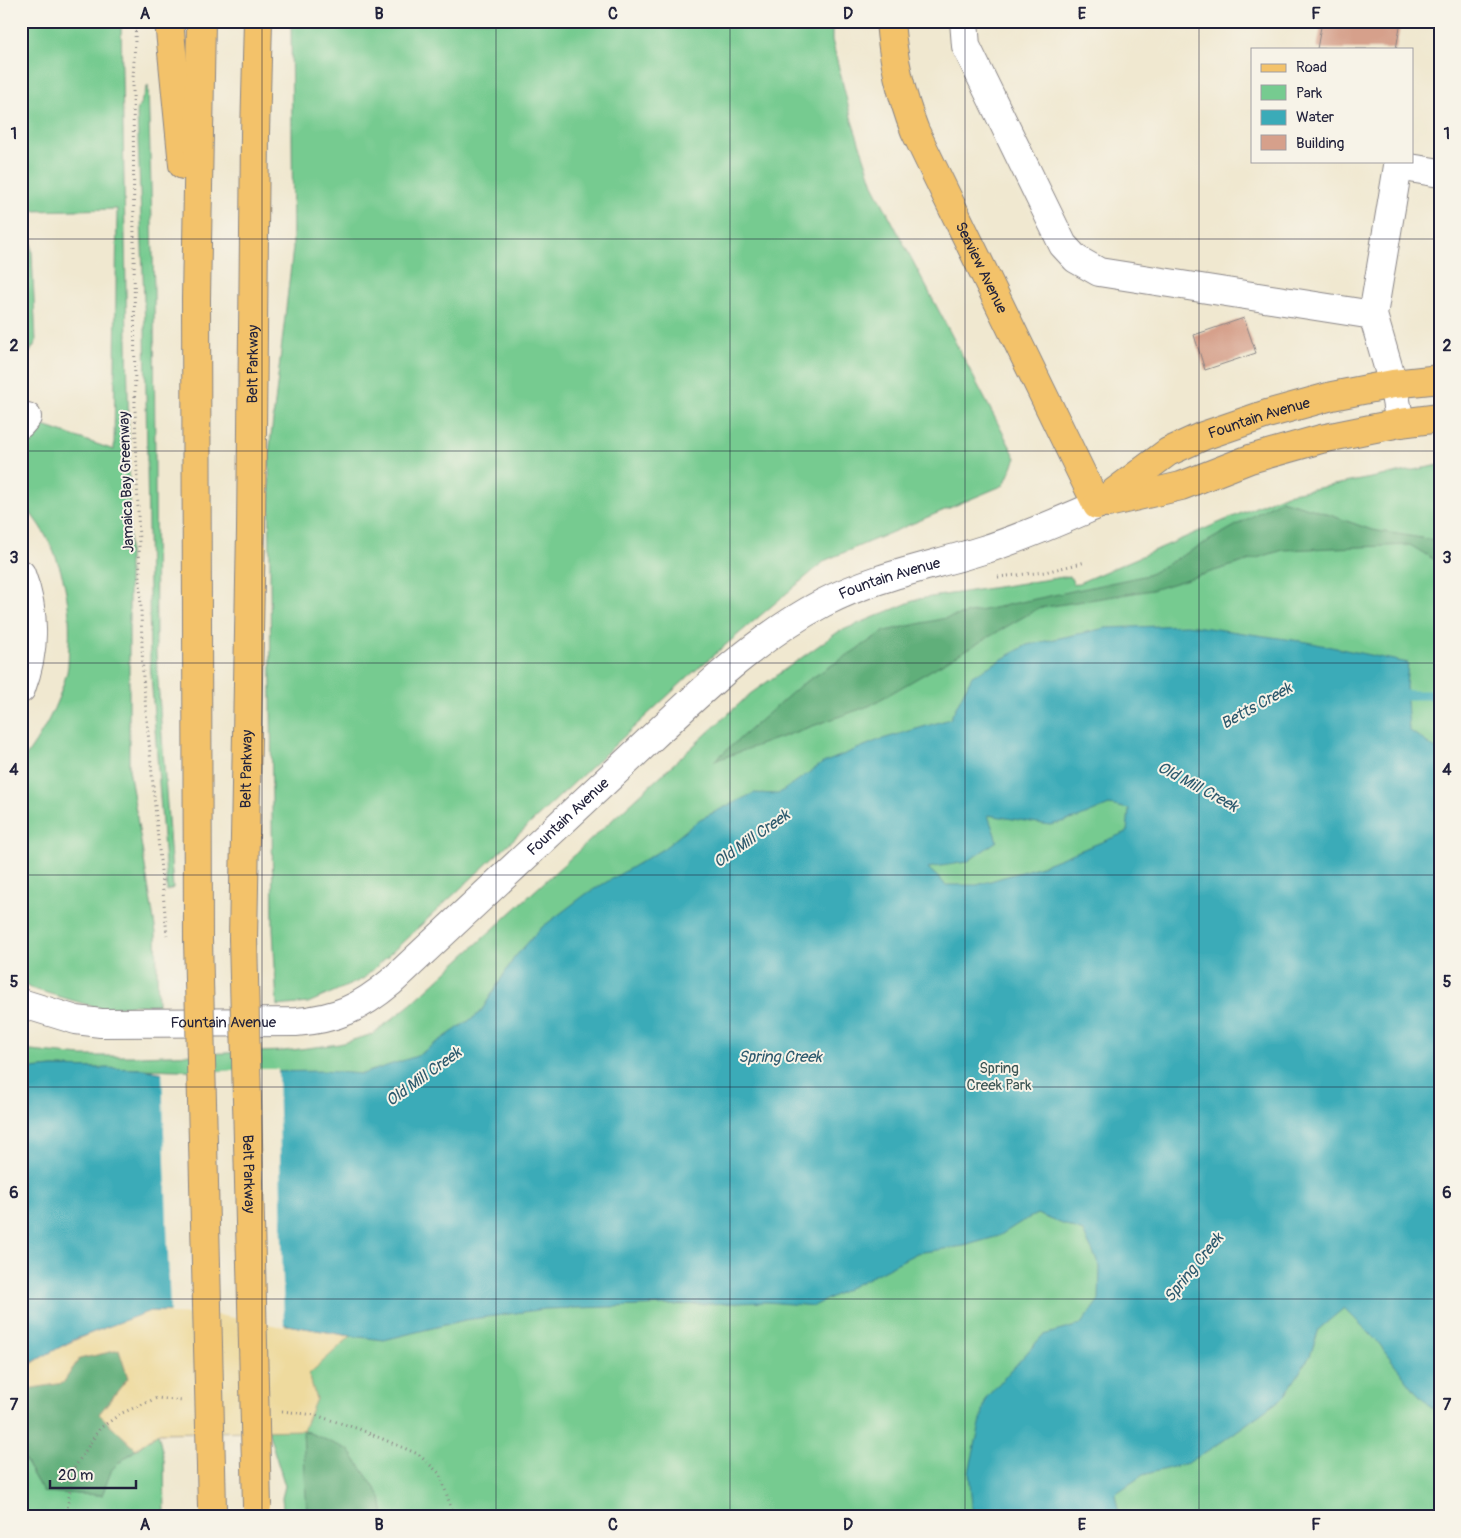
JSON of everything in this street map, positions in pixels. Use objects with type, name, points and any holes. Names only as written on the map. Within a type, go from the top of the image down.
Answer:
[{"type":"main road","points":[[170,21],[196,299]]},
{"type":"main road","points":[[201,21],[196,299],[198,940],[212,1512]]},
{"type":"main road","name":"Belt Parkway","points":[[258,21],[243,938],[258,1512]]},
{"type":"main road","name":"Seaview Avenue","points":[[890,21],[897,72],[904,101],[915,131],[1097,505]]},
{"type":"main road","name":"Fountain Avenue","points":[[1097,505],[1168,452],[1203,436],[1299,404],[1393,384],[1440,379]]},
{"type":"main road","name":"Fountain Avenue","points":[[1097,505],[1182,486],[1242,462],[1285,448],[1358,430],[1440,418]]},
{"type":"street","points":[[964,21],[966,46],[1063,245],[1076,259],[1099,272],[1373,315]]},
{"type":"street","points":[[1400,423],[1393,384],[1373,315],[1398,166],[1440,173]]},
{"type":"street","name":"Fountain Avenue","points":[[21,1003],[76,1020],[101,1023],[296,1022],[328,1018],[342,1014],[368,1001],[391,982],[695,698],[749,653],[796,619],[822,604],[874,580],[985,549],[1049,526],[1097,505]]},
{"type":"street","points":[[21,574],[30,606],[33,631],[30,660],[21,689]]},
{"type":"path","name":"Jamaica Bay Greenway","points":[[136,21],[133,79],[135,409],[143,668],[168,941]]},
{"type":"path","points":[[995,578],[1044,572],[1086,562]]},
{"type":"path","points":[[66,1517],[73,1470]]},
{"type":"green space","points":[[21,21],[121,21],[129,449],[129,769],[156,933],[158,1006],[134,1005],[102,1009],[30,988],[21,983],[21,763],[49,720],[59,697],[68,665],[69,625],[65,586],[60,568],[45,534],[21,502],[21,447],[38,424],[114,450],[117,209],[30,211],[36,342],[21,367]]},
{"type":"green space","points":[[291,21],[832,21],[832,40],[852,121],[874,187],[1016,458],[1004,485],[826,560],[689,676],[363,979],[308,1003],[277,1006],[273,929],[269,454],[293,248]]},
{"type":"green space","points":[[148,85],[154,290],[156,653],[173,888],[167,891],[150,661],[145,327],[137,111]]},
{"type":"green space","name":"Spring Creek","points":[[1440,465],[1440,1517],[284,1517],[282,1498],[285,1486],[268,1431],[260,1072],[53,1067],[21,1070],[21,1047],[31,1051],[82,1056],[284,1051],[339,1044],[373,1034],[411,1004],[750,694],[838,632],[918,599],[1070,576],[1074,585],[1286,494]]},
{"type":"green space","points":[[1281,500],[1372,530],[1440,541],[1440,563],[1410,545],[1283,550],[1152,590],[1039,608],[869,706],[714,761],[801,685],[885,631],[1148,575]]},
{"type":"green space","points":[[119,1350],[128,1378],[99,1414],[136,1449],[112,1469],[102,1495],[43,1492],[21,1454],[21,1390],[63,1383],[79,1359]]},
{"type":"green space","points":[[303,1430],[349,1450],[381,1497],[384,1517],[307,1517]]},
{"type":"green space","points":[[158,1433],[164,1460],[165,1517],[21,1517],[21,1454],[43,1492],[102,1495],[111,1469]]},
{"type":"sand","points":[[150,1311],[218,1313],[351,1336],[309,1374],[316,1399],[303,1430],[158,1433],[136,1449],[99,1414],[128,1378],[119,1350],[79,1359],[63,1383],[21,1390],[22,1375],[29,1366],[43,1357],[80,1338]]},
{"type":"water","name":"Spring Creek","points":[[1187,625],[1307,642],[1408,663],[1406,686],[1409,730],[1440,752],[1440,1415],[1416,1392],[1377,1341],[1344,1308],[1319,1329],[1310,1356],[1284,1397],[1223,1441],[1188,1463],[1143,1475],[1115,1494],[1121,1517],[973,1517],[969,1472],[986,1398],[1043,1335],[1080,1325],[1099,1300],[1100,1267],[1083,1232],[1037,1214],[999,1236],[964,1246],[917,1253],[814,1306],[767,1302],[545,1309],[465,1320],[384,1340],[218,1313],[150,1311],[75,1339],[31,1363],[21,1358],[21,1070],[53,1067],[142,1069],[180,1076],[324,1071],[362,1074],[417,1056],[480,1013],[514,958],[541,928],[586,894],[663,849],[700,819],[754,793],[778,794],[823,763],[879,740],[950,719],[972,676],[1027,645],[1106,628]],"holes":[[[1109,805],[1129,809],[1127,832],[1041,866],[977,885],[946,885],[928,868],[967,862],[997,841],[988,815],[1050,825],[1078,818]]]},
{"type":"pier","points":[[278,1069],[284,1327],[218,1315],[170,1314],[162,1070],[180,1073]]},
{"type":"building","points":[[1322,21],[1401,21],[1396,48],[1317,48]]},
{"type":"building","points":[[1244,318],[1256,353],[1205,370],[1194,335]]},
{"type":"waterway","name":"Betts Creek","points":[[1395,695],[1440,695]]},
{"type":"water label","name":"Old Mill Creek","points":[[1198,786]]},
{"type":"water label","name":"Old Mill Creek","points":[[751,838]]},
{"type":"water label","name":"Old Mill Creek","points":[[423,1076]]},
{"type":"park label","name":"Spring Creek Park","points":[[999,1076]]}]
